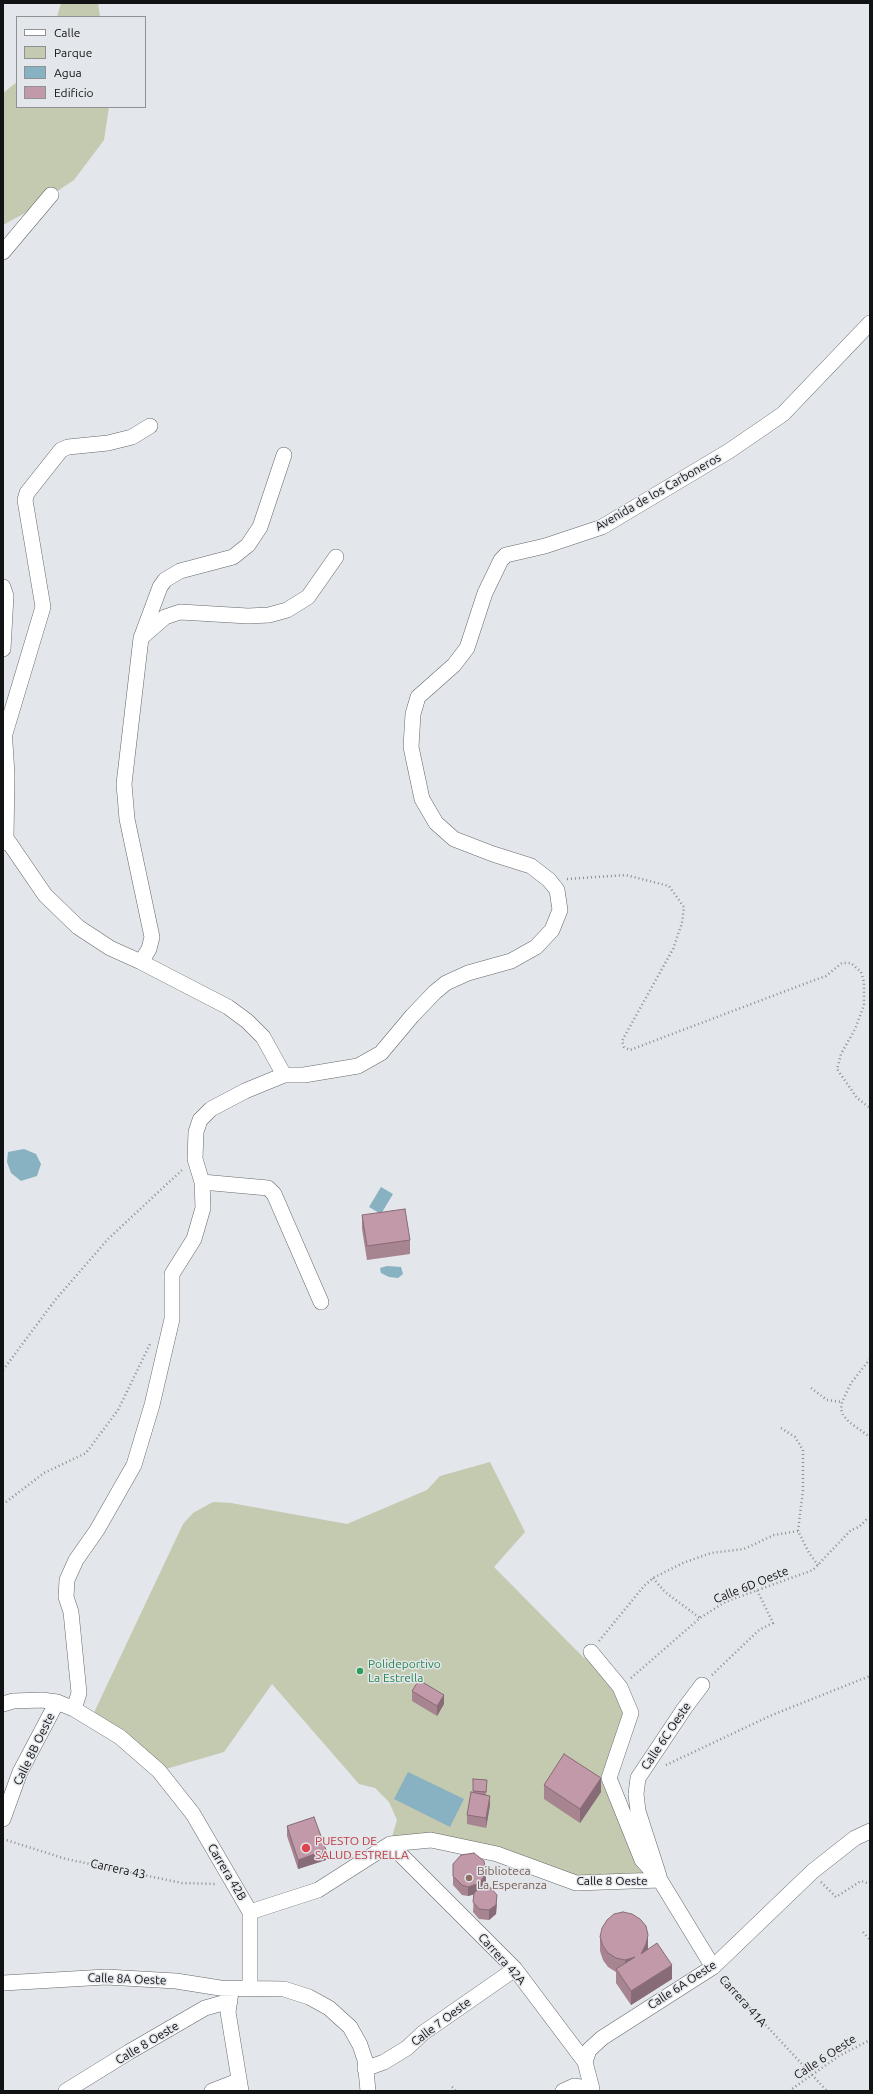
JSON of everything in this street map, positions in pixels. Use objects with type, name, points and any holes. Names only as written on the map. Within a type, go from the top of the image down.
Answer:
[{"type":"street","points":[[3,252],[51,195]]},
{"type":"street","name":"Avenida de los Carboneros","points":[[74,1709],[79,1693],[71,1612],[66,1597],[67,1580],[76,1560],[97,1530],[134,1465],[152,1405],[172,1319],[172,1274],[194,1238],[203,1208],[202,1182],[195,1159],[196,1132],[200,1120],[211,1109],[245,1091],[284,1075],[304,1075],[358,1066],[381,1054],[412,1016],[435,992],[446,984],[468,973],[511,961],[536,947],[552,930],[560,910],[557,890],[549,880],[531,866],[493,854],[454,839],[436,823],[422,799],[412,747],[413,714],[418,697],[454,665],[467,648],[485,593],[501,560],[506,555],[545,546],[602,527],[728,451],[783,414],[870,323]]},
{"type":"street","points":[[4,737],[43,607],[25,500],[26,493],[61,450],[68,446],[108,443],[132,437],[150,426]]},
{"type":"street","points":[[141,962],[149,949],[152,937],[128,819],[124,784],[141,638],[156,595],[165,580],[180,571],[233,557],[248,546],[260,526],[284,454]]},
{"type":"street","points":[[141,638],[164,617],[180,612],[248,616],[268,615],[287,610],[308,597],[336,557]]},
{"type":"street","points":[[3,588],[6,596],[3,649]]},
{"type":"street","points":[[3,717],[6,775],[4,841],[45,895],[78,927],[110,948],[141,962],[228,1007],[263,1037],[284,1075]]},
{"type":"street","points":[[202,1182],[268,1188],[274,1194],[321,1302]]},
{"type":"street","points":[[591,1652],[620,1687],[631,1713],[609,1778],[642,1860],[660,1880]]},
{"type":"street","name":"Calle 6C Oeste","points":[[660,1880],[638,1811],[636,1794],[638,1778],[684,1708],[702,1685]]},
{"type":"street","name":"Carrera 42B","points":[[3,1704],[13,1701],[42,1700],[57,1702],[74,1709],[120,1737],[159,1771],[193,1814],[250,1912],[250,1987]]},
{"type":"street","name":"Calle 8B Oeste","points":[[3,1819],[20,1772],[57,1702]]},
{"type":"street","name":"Calle 6A Oeste","points":[[585,2062],[589,2050],[602,2038],[713,1967],[813,1871],[855,1838],[870,1831]]},
{"type":"street","name":"Calle 8 Oeste","points":[[250,1912],[318,1890],[390,1844],[431,1840],[497,1854],[576,1883],[660,1880]]},
{"type":"street","name":"Carrera 42A","points":[[390,1844],[515,1969],[585,2062],[592,2089],[574,2086],[563,2091]]},
{"type":"street","name":"Carrera 41A","points":[[660,1880],[713,1967]]},
{"type":"street","name":"Calle 7 Oeste","points":[[366,2069],[384,2062],[407,2048],[423,2033],[515,1969]]},
{"type":"street","name":"Calle 8A Oeste","points":[[3,1983],[106,1977],[162,1980],[204,1987],[231,1995],[250,1987]]},
{"type":"street","points":[[250,1987],[284,1989],[309,1997],[329,2008],[350,2027],[360,2045],[366,2069],[368,2091]]},
{"type":"street","points":[[212,2091],[240,2086],[228,2012],[231,1995]]},
{"type":"street","name":"Calle 8 Oeste","points":[[66,2091],[129,2052],[205,2008],[231,1995]]},
{"type":"path","points":[[549,880],[626,875],[669,886],[684,907],[682,923],[672,949],[622,1041],[624,1047],[630,1050],[826,976],[842,963],[851,963],[861,972],[864,982],[864,1005],[855,1029],[841,1054],[837,1068],[857,1098],[870,1108]]},
{"type":"path","points":[[3,1370],[56,1299],[108,1239],[195,1159]]},
{"type":"path","points":[[6,1502],[44,1473],[86,1453],[118,1410],[149,1345],[153,1340]]},
{"type":"path","points":[[870,1359],[851,1383],[842,1402],[843,1415],[870,1437]]},
{"type":"path","points":[[811,1388],[827,1400],[842,1402]]},
{"type":"path","points":[[781,1428],[795,1437],[803,1450],[803,1490],[798,1531],[809,1553],[818,1565]]},
{"type":"path","name":"Calle 6D Oeste","points":[[620,1687],[700,1618],[725,1602],[813,1570],[851,1530],[859,1527],[866,1520],[870,1520]]},
{"type":"path","points":[[591,1652],[644,1586],[653,1578],[683,1563],[711,1553],[744,1549],[774,1535],[798,1531]]},
{"type":"path","points":[[653,1578],[666,1592],[700,1618]]},
{"type":"path","points":[[702,1685],[759,1630],[773,1623],[757,1590]]},
{"type":"path","points":[[638,1778],[772,1715],[870,1676]]},
{"type":"path","name":"Carrera 43","points":[[3,1839],[66,1859],[182,1883],[235,1884]]},
{"type":"path","points":[[813,1871],[825,1887],[836,1897],[861,1881],[870,1884]]},
{"type":"path","points":[[863,1932],[870,1940]]},
{"type":"path","name":"Carrera 41A","points":[[713,1967],[779,2042],[827,2091]]},
{"type":"path","name":"Calle 6 Oeste","points":[[789,2091],[839,2056],[870,2040]]},
{"type":"path","points":[[452,2087],[456,2091]]},
{"type":"green space","points":[[61,3],[98,3],[100,16],[57,16]]},
{"type":"green space","points":[[16,83],[16,108],[109,108],[104,140],[74,180],[25,213],[3,225],[3,93]]},
{"type":"green space","name":"Polideportivo La Estrella","points":[[490,1462],[525,1532],[494,1567],[584,1658],[591,1652],[631,1713],[609,1778],[660,1880],[576,1883],[431,1840],[390,1844],[397,1820],[389,1802],[375,1788],[359,1784],[272,1684],[224,1752],[159,1771],[91,1719],[183,1524],[193,1513],[213,1502],[231,1503],[347,1524],[427,1490],[440,1476]]},
{"type":"water","points":[[24,1149],[36,1154],[41,1164],[37,1176],[21,1181],[11,1173],[7,1162],[8,1152]]},
{"type":"water","points":[[381,1187],[393,1194],[381,1214],[369,1207]]},
{"type":"water","points":[[387,1266],[401,1267],[403,1274],[398,1278],[389,1277],[381,1273],[380,1268]]},
{"type":"water","points":[[408,1772],[464,1799],[450,1827],[394,1799]]},
{"type":"building","points":[[405,1209],[410,1240],[367,1246],[362,1215]]},
{"type":"building","points":[[419,1680],[444,1695],[437,1706],[412,1691]]},
{"type":"building","points":[[564,1754],[601,1778],[580,1809],[544,1785]]},
{"type":"building","points":[[473,1779],[487,1780],[486,1792],[473,1791]]},
{"type":"building","points":[[471,1792],[490,1796],[486,1818],[467,1815]]},
{"type":"building","name":"PUESTO DE SALUD ESTRELLA","points":[[314,1817],[326,1850],[298,1860],[287,1826]]},
{"type":"building","name":"Biblioteca La Esperanza","points":[[474,1853],[484,1861],[486,1873],[480,1883],[468,1887],[462,1885],[453,1876],[453,1864],[461,1855]]},
{"type":"building","points":[[481,1887],[491,1888],[497,1895],[496,1905],[489,1910],[479,1909],[473,1902],[474,1893]]},
{"type":"building","points":[[623,1912],[632,1914],[640,1919],[646,1926],[648,1935],[646,1944],[641,1954],[657,1943],[672,1965],[631,1991],[616,1969],[635,1957],[625,1960],[616,1958],[608,1953],[603,1946],[600,1937],[602,1928],[607,1920],[614,1914]]},
{"type":"place","name":"Polideportivo La Estrella","points":[[360,1671]]},
{"type":"place","name":"PUESTO DE SALUD ESTRELLA","points":[[306,1848]]},
{"type":"place","name":"Biblioteca La Esperanza","points":[[469,1878]]}]
